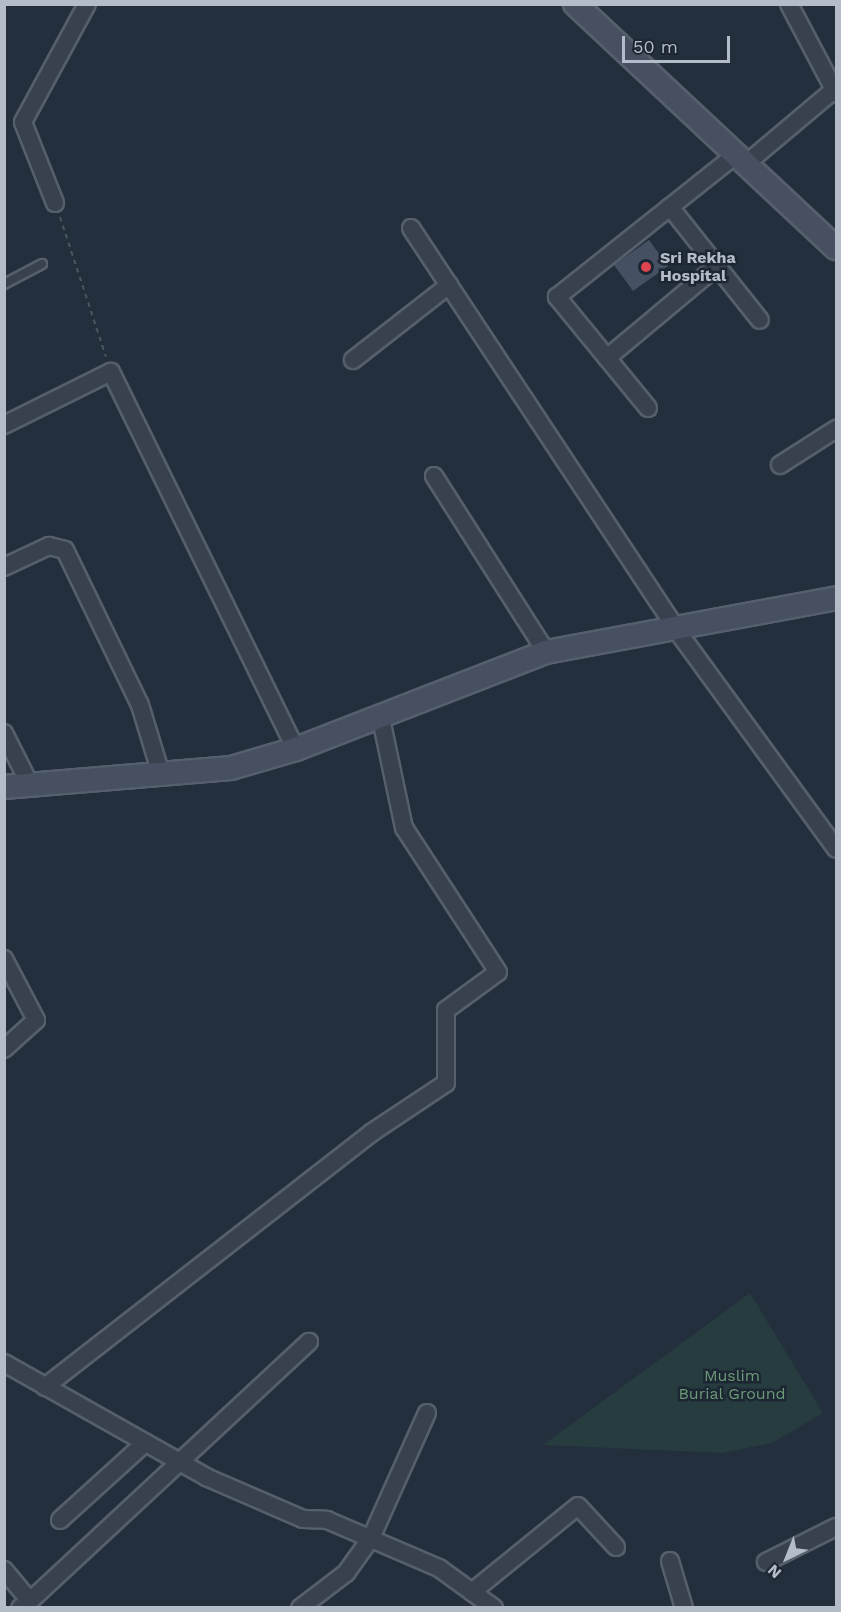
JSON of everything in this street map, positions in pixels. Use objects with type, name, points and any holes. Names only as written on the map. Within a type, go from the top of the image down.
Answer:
[{"type":"main road","points":[[575,4],[837,248]]},
{"type":"main road","points":[[4,788],[231,768],[296,749],[380,714],[546,652],[678,632],[837,597]]},
{"type":"street","points":[[55,202],[23,122],[87,4]]},
{"type":"street","points":[[648,408],[557,297],[670,207],[742,159],[835,90],[789,4]]},
{"type":"street","points":[[670,207],[760,320]]},
{"type":"street","points":[[411,228],[678,632],[837,849]]},
{"type":"street","points":[[607,358],[717,266]]},
{"type":"street","points":[[353,360],[448,285]]},
{"type":"street","points":[[4,425],[111,372],[280,726],[296,749]]},
{"type":"street","points":[[780,465],[837,429]]},
{"type":"street","points":[[434,476],[546,652]]},
{"type":"street","points":[[4,567],[49,546],[65,550],[140,705],[161,774]]},
{"type":"street","points":[[45,1387],[370,1133],[446,1083],[446,1010],[498,972],[404,828],[380,714]]},
{"type":"street","points":[[4,733],[30,785]]},
{"type":"street","points":[[4,959],[36,1020],[4,1049]]},
{"type":"street","points":[[4,1570],[25,1604],[309,1342]]},
{"type":"street","points":[[4,1364],[180,1463],[303,1520],[327,1520],[439,1568],[494,1608]]},
{"type":"street","points":[[300,1608],[321,1601],[346,1573],[371,1538],[427,1413]]},
{"type":"street","points":[[60,1520],[145,1443]]},
{"type":"street","points":[[472,1592],[578,1506],[616,1547]]},
{"type":"street","points":[[766,1562],[837,1527]]},
{"type":"street","points":[[670,1561],[684,1608]]},
{"type":"lane","points":[[4,284],[42,264]]},
{"type":"path","points":[[55,202],[111,372]]},
{"type":"green space","name":"Muslim Burial Ground","points":[[750,1293],[823,1413],[772,1443],[722,1453],[543,1445]]},
{"type":"building","points":[[649,240],[668,266],[633,291],[614,265]]},
{"type":"place","name":"Sri Rekha Hospital","points":[[646,267]]}]
